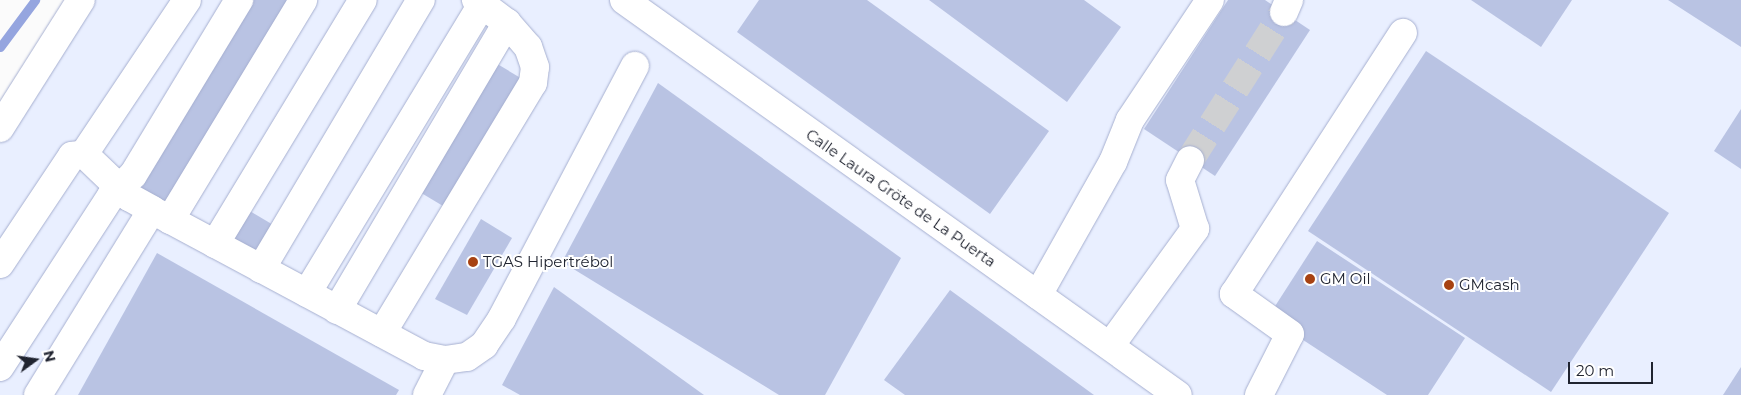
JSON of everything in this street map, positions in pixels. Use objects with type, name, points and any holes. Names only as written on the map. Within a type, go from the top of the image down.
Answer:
[{"type":"street","points":[[0,128],[82,0]]},
{"type":"street","points":[[0,264],[72,156],[84,154],[187,0]]},
{"type":"street","points":[[0,367],[119,187],[133,175],[240,0]]},
{"type":"street","points":[[38,395],[161,216],[303,0]]},
{"type":"street","points":[[215,244],[363,0]]},
{"type":"street","points":[[261,269],[422,0]]},
{"type":"street","name":"Calle Laura Gröte de La Puerta","points":[[624,0],[1178,395]]},
{"type":"street","points":[[1038,295],[1113,162],[1130,120],[1210,0]]},
{"type":"street","points":[[307,294],[479,2],[507,23],[533,56],[533,83],[382,334]]},
{"type":"street","points":[[337,310],[507,23]]},
{"type":"street","points":[[1259,395],[1290,334],[1234,294],[1403,33]]},
{"type":"street","points":[[84,154],[119,187],[161,216],[382,334],[424,356],[445,360],[467,357],[484,345],[502,318],[636,66]]},
{"type":"street","points":[[1110,346],[1195,229],[1180,180],[1190,160]]},
{"type":"street","points":[[427,395],[445,360]]},
{"type":"shaded area","points":[[74,0],[1741,0],[1741,395],[0,395],[0,109]]},
{"type":"building","points":[[242,0],[289,0],[167,205],[132,184]]},
{"type":"building","points":[[759,0],[867,0],[1049,131],[990,214],[737,32]]},
{"type":"building","points":[[929,0],[1084,0],[1121,27],[1067,102]]},
{"type":"building","points":[[1228,0],[1265,0],[1310,30],[1215,176],[1144,129]]},
{"type":"building","points":[[1471,0],[1572,0],[1541,47]]},
{"type":"building","points":[[1668,0],[1741,0],[1741,47]]},
{"type":"building","points":[[1426,51],[1669,213],[1551,392],[1308,231]]},
{"type":"building","points":[[489,59],[524,80],[448,209],[413,188]]},
{"type":"building","points":[[658,83],[901,258],[825,395],[779,395],[562,262]]},
{"type":"building","points":[[1741,109],[1741,169],[1714,151]]},
{"type":"building","points":[[243,207],[275,226],[256,256],[225,238]]},
{"type":"building","points":[[481,219],[512,238],[467,315],[435,299]]},
{"type":"building","points":[[1317,241],[1465,338],[1428,395],[1387,395],[1268,317]]},
{"type":"building","points":[[157,253],[399,390],[396,395],[78,395]]},
{"type":"building","points":[[554,287],[704,395],[520,395],[502,385]]},
{"type":"building","points":[[950,290],[1094,395],[905,395],[884,380]]},
{"type":"building","points":[[1741,367],[1741,395],[1723,395]]},
{"type":"waterway","points":[[0,47],[35,0]]},
{"type":"tunnel","points":[[1190,160],[1284,12]]},
{"type":"place","name":"TGAS Hipertrébol","points":[[473,262]]},
{"type":"place","name":"GM Oil","points":[[1310,279]]},
{"type":"place","name":"GMcash","points":[[1449,285]]}]
